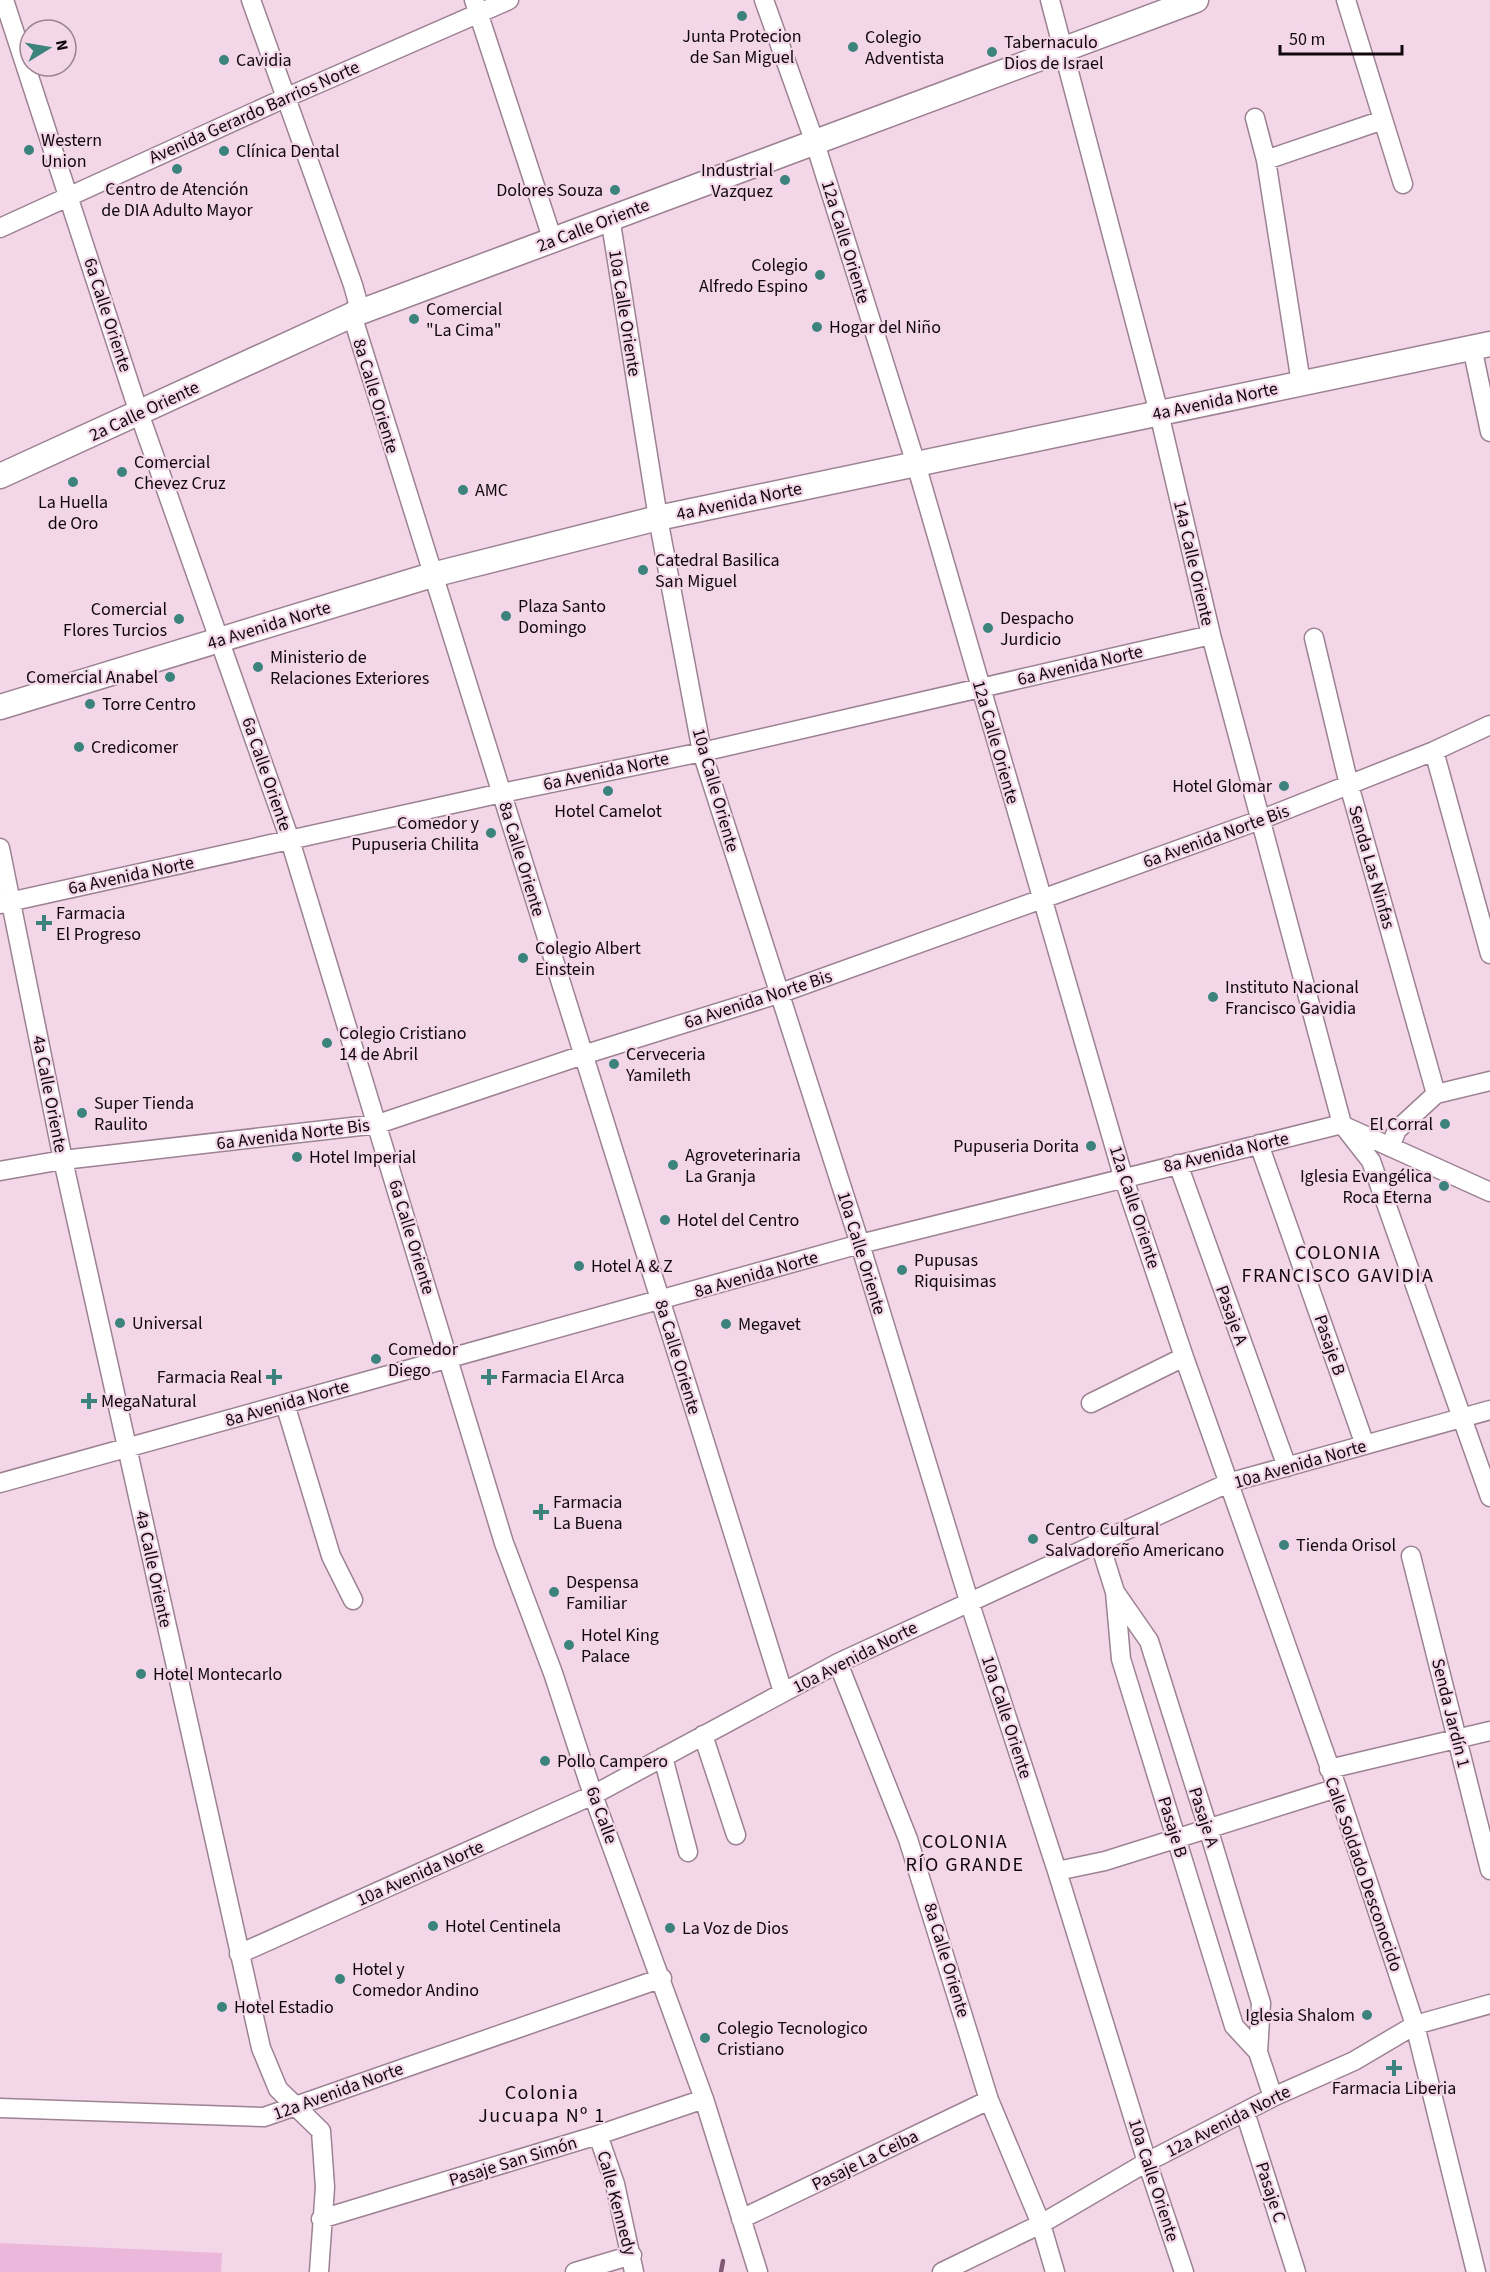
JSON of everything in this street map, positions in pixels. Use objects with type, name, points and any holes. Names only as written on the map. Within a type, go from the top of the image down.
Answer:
[{"type":"main road","name":"2a Calle Oriente","points":[[0,477],[352,315],[1196,0]]},
{"type":"main road","name":"4a Avenida Norte","points":[[0,707],[432,575],[658,518],[1481,345]]},
{"type":"street","name":"6a Calle Oriente","points":[[4,0],[70,195],[139,413],[290,840],[449,1358]]},
{"type":"street","name":"8a Calle Oriente","points":[[251,0],[353,285],[358,303],[352,315],[783,1692]]},
{"type":"street","name":"Avenida Gerardo Barrios Norte","points":[[0,228],[285,98],[475,7],[509,0]]},
{"type":"street","name":"12a Calle Oriente","points":[[764,0],[815,143],[916,464],[1124,1176],[1228,1483]]},
{"type":"street","name":"14a Calle Oriente","points":[[1050,0],[1159,413],[1211,635],[1342,1124],[1371,1161],[1490,1497]]},
{"type":"street","points":[[1346,0],[1403,184]]},
{"type":"street","points":[[475,7],[553,241]]},
{"type":"street","points":[[1255,118],[1266,160],[1305,382]]},
{"type":"street","points":[[1266,160],[1383,120]]},
{"type":"street","name":"10a Calle Oriente","points":[[610,217],[658,518],[702,752],[860,1244],[969,1601],[1184,2272]]},
{"type":"street","points":[[1481,345],[1490,432]]},
{"type":"street","name":"6a Avenida Norte","points":[[6,903],[502,793],[702,752],[1211,635]]},
{"type":"street","name":"Senda Las Ninfas","points":[[1314,638],[1349,785],[1436,1094]]},
{"type":"street","name":"6a Avenida Norte Bis","points":[[0,1171],[63,1160],[378,1125],[583,1055],[778,994],[1260,820],[1434,751],[1490,725]]},
{"type":"street","points":[[1434,751],[1490,954]]},
{"type":"street","name":"4a Calle Oriente","points":[[0,848],[6,903],[261,2048],[278,2089],[321,2130],[325,2187],[321,2218],[319,2272]]},
{"type":"street","points":[[1390,1147],[1397,1130],[1436,1094],[1490,1081]]},
{"type":"street","points":[[1342,1124],[1490,1192]]},
{"type":"street","name":"8a Avenida Norte","points":[[0,1483],[860,1244],[1124,1176],[1342,1124]]},
{"type":"street","name":"Pasaje B","points":[[1259,1144],[1365,1445]]},
{"type":"street","name":"Pasaje A","points":[[1178,1164],[1287,1467]]},
{"type":"street","points":[[1091,1403],[1184,1357]]},
{"type":"street","name":"6a Calle","points":[[449,1358],[504,1543],[553,1673],[593,1794],[662,1978],[704,2099],[758,2272]]},
{"type":"street","points":[[285,1404],[332,1556],[353,1600]]},
{"type":"street","name":"10a Avenida Norte","points":[[239,1954],[593,1794],[838,1663],[1228,1483],[1490,1410]]},
{"type":"street","name":"Calle Soldado Desconocido","points":[[1228,1483],[1337,1788],[1415,2025],[1476,2272]]},
{"type":"street","points":[[1099,1541],[1115,1592]]},
{"type":"street","name":"Senda Jardín 1","points":[[1411,1556],[1490,1870]]},
{"type":"street","name":"Pasaje B","points":[[1115,1592],[1121,1659],[1234,2026],[1258,2052]]},
{"type":"street","name":"Pasaje A","points":[[1115,1592],[1149,1641],[1208,1828],[1261,2003],[1258,2052]]},
{"type":"street","name":"8a Calle Oriente","points":[[838,1663],[908,1839],[989,2100],[1041,2224],[1055,2272]]},
{"type":"street","points":[[1329,1769],[1490,1731]]},
{"type":"street","points":[[703,1735],[736,1835]]},
{"type":"street","points":[[663,1757],[688,1852]]},
{"type":"street","points":[[1057,1870],[1105,1861],[1337,1788]]},
{"type":"street","name":"12a Avenida Norte","points":[[0,2108],[264,2117],[662,1978]]},
{"type":"street","name":"12a Avenida Norte","points":[[942,2272],[1041,2224],[1147,2162],[1273,2097],[1354,2061],[1415,2025],[1490,2004]]},
{"type":"street","points":[[1258,2052],[1273,2097]]},
{"type":"street","name":"Pasaje San Simón","points":[[321,2218],[598,2135],[704,2099]]},
{"type":"street","name":"Pasaje La Ceiba","points":[[741,2219],[989,2100]]},
{"type":"street","name":"Pasaje C","points":[[1245,2112],[1296,2272]]},
{"type":"street","name":"Calle Kennedy","points":[[598,2135],[615,2184],[633,2264]]},
{"type":"street","points":[[575,2272],[633,2264]]},
{"type":"shaded area","points":[[0,2243],[222,2253],[221,2272],[0,2272]]},
{"type":"waterway","points":[[721,2272],[723,2261]]},
{"type":"place","name":"Junta Protecion de San Miguel","points":[[742,16]]},
{"type":"place","name":"Colegio Adventista","points":[[853,47]]},
{"type":"place","name":"Tabernaculo Dios de Israel","points":[[992,52]]},
{"type":"place","name":"Cavidia","points":[[224,60]]},
{"type":"place","name":"Western Union","points":[[29,150]]},
{"type":"place","name":"Clínica Dental","points":[[224,151]]},
{"type":"place","name":"Centro de Atención de DIA Adulto Mayor","points":[[177,169]]},
{"type":"place","name":"Industrial Vazquez","points":[[785,180]]},
{"type":"place","name":"Dolores Souza","points":[[615,190]]},
{"type":"place","name":"Colegio Alfredo Espino","points":[[820,275]]},
{"type":"place","name":"Comercial \"La Cima\"","points":[[414,319]]},
{"type":"place","name":"Hogar del Niño","points":[[817,327]]},
{"type":"place","name":"Comercial Chevez Cruz","points":[[122,472]]},
{"type":"place","name":"La Huella de Oro","points":[[73,482]]},
{"type":"place","name":"AMC","points":[[463,490]]},
{"type":"place","name":"Catedral Basilica San Miguel","points":[[643,570]]},
{"type":"place","name":"Plaza Santo Domingo","points":[[506,616]]},
{"type":"place","name":"Comercial Flores Turcios","points":[[179,619]]},
{"type":"place","name":"Despacho Jurdicio","points":[[988,628]]},
{"type":"place","name":"Ministerio de Relaciones Exteriores","points":[[258,667]]},
{"type":"place","name":"Comercial Anabel","points":[[170,677]]},
{"type":"place","name":"Torre Centro","points":[[90,704]]},
{"type":"place","name":"Credicomer","points":[[79,747]]},
{"type":"place","name":"Hotel Glomar","points":[[1284,786]]},
{"type":"place","name":"Hotel Camelot","points":[[608,791]]},
{"type":"place","name":"Comedor y Pupuseria Chilita","points":[[491,833]]},
{"type":"place","name":"Farmacia El Progreso","points":[[44,923]]},
{"type":"place","name":"Colegio Albert Einstein","points":[[523,958]]},
{"type":"place","name":"Instituto Nacional Francisco Gavidia","points":[[1213,997]]},
{"type":"place","name":"Colegio Cristiano 14 de Abril","points":[[327,1043]]},
{"type":"place","name":"Cerveceria Yamileth","points":[[614,1064]]},
{"type":"place","name":"Super Tienda Raulito","points":[[82,1113]]},
{"type":"place","name":"El Corral","points":[[1445,1124]]},
{"type":"place","name":"Pupuseria Dorita","points":[[1091,1146]]},
{"type":"place","name":"Hotel Imperial","points":[[297,1157]]},
{"type":"place","name":"Agroveterinaria La Granja","points":[[673,1165]]},
{"type":"place","name":"Iglesia Evangélica Roca Eterna","points":[[1444,1186]]},
{"type":"place","name":"Hotel del Centro","points":[[665,1220]]},
{"type":"place","name":"Hotel A & Z","points":[[579,1266]]},
{"type":"place","name":"Pupusas Riquisimas","points":[[902,1270]]},
{"type":"place","name":"Universal","points":[[120,1323]]},
{"type":"place","name":"Megavet","points":[[726,1324]]},
{"type":"place","name":"Comedor Diego","points":[[376,1359]]},
{"type":"place","name":"Farmacia Real","points":[[274,1377]]},
{"type":"place","name":"Farmacia El Arca","points":[[489,1377]]},
{"type":"place","name":"MegaNatural","points":[[89,1401]]},
{"type":"place","name":"Farmacia La Buena","points":[[541,1512]]},
{"type":"place","name":"Centro Cultural Salvadoreño Americano","points":[[1033,1539]]},
{"type":"place","name":"Tienda Orisol","points":[[1284,1545]]},
{"type":"place","name":"Despensa Familiar","points":[[554,1592]]},
{"type":"place","name":"Hotel King Palace","points":[[569,1645]]},
{"type":"place","name":"Hotel Montecarlo","points":[[141,1674]]},
{"type":"place","name":"Pollo Campero","points":[[545,1761]]},
{"type":"place","name":"Hotel Centinela","points":[[433,1926]]},
{"type":"place","name":"La Voz de Dios","points":[[670,1928]]},
{"type":"place","name":"Hotel y Comedor Andino","points":[[340,1979]]},
{"type":"place","name":"Hotel Estadio","points":[[222,2007]]},
{"type":"place","name":"Iglesia Shalom","points":[[1367,2015]]},
{"type":"place","name":"Colegio Tecnologico Cristiano","points":[[705,2038]]},
{"type":"place","name":"Farmacia Liberia","points":[[1394,2068]]},
{"type":"district","name":"COLONIA FRANCISCO GAVIDIA","points":[[1338,1264]]},
{"type":"district","name":"COLONIA RÍO GRANDE","points":[[965,1852]]},
{"type":"district","name":"Colonia Jucuapa Nº 1","points":[[542,2104]]}]
